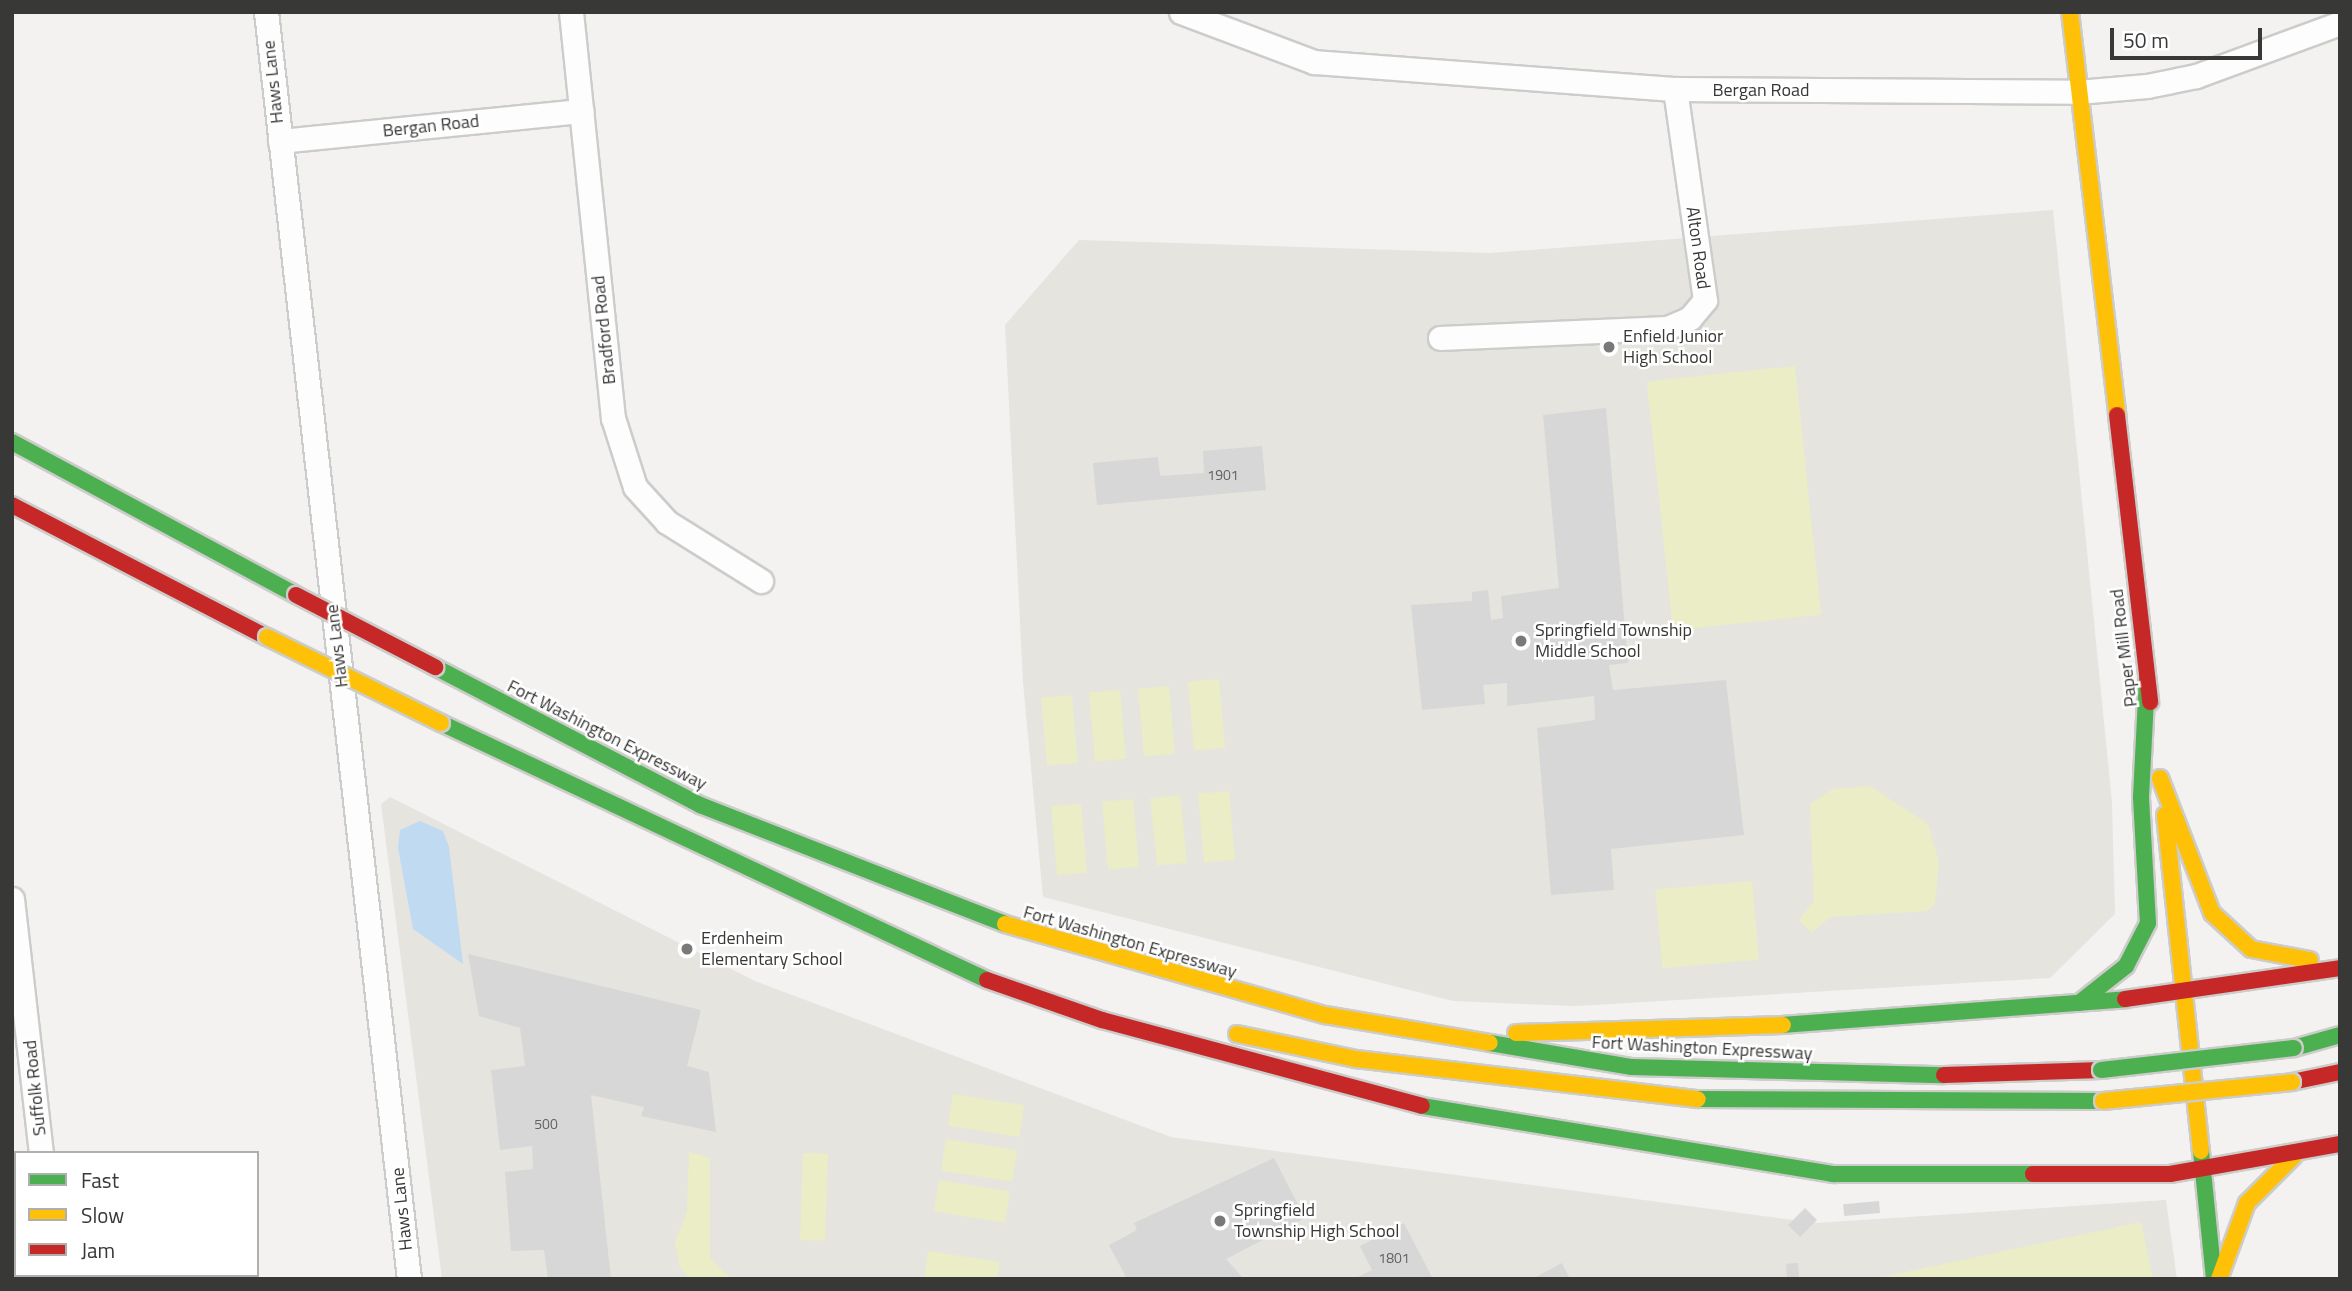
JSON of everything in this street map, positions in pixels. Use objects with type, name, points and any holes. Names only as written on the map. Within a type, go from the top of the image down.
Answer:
[{"type":"main road","name":"Paper Mill Road","points":[[2070,12],[2147,678],[2187,989],[2217,1279]]},
{"type":"main road","name":"Fort Washington Expressway","points":[[12,442],[296,595],[700,806],[979,917],[1175,977],[1426,1034],[1632,1067],[1889,1077],[2101,1070],[2294,1048],[2340,1035]]},
{"type":"main road","points":[[12,505],[267,637],[441,723],[728,864],[952,968],[1102,1020],[1392,1100],[1524,1128],[1833,1174],[2206,1171],[2294,1156],[2340,1144]]},
{"type":"main road","points":[[2073,1006],[2126,966],[2148,923],[2141,797],[2147,678]]},
{"type":"main road","points":[[2160,778],[2205,902],[2234,939],[2275,958],[2340,960]]},
{"type":"main road","points":[[728,864],[965,957],[1212,1029],[1356,1059],[1733,1103],[2103,1101],[2292,1082],[2340,1072]]},
{"type":"main road","points":[[1426,1034],[1724,1029],[2073,1006],[2340,968]]},
{"type":"main road","points":[[2217,1279],[2247,1203],[2294,1156]]},
{"type":"street","name":"Haws Lane","points":[[265,12],[409,1279]]},
{"type":"street","name":"Bradford Road","points":[[571,12],[613,418],[635,488],[667,522],[761,581]]},
{"type":"street","name":"Bergan Road","points":[[1181,12],[1314,62],[1675,89],[2078,92],[2196,76],[2340,23]]},
{"type":"street","name":"Alton Road","points":[[1440,338],[1667,328],[1690,318],[1705,300],[1675,89]]},
{"type":"street","name":"Bergan Road","points":[[280,141],[582,111]]},
{"type":"street","name":"Suffolk Road","points":[[12,899],[22,1051],[41,1151]]},
{"type":"shaded area","points":[[2053,210],[2112,802],[2115,914],[2050,978],[1576,1006],[1453,1001],[1043,897],[1023,682],[1005,325],[1079,240],[1490,253]]},
{"type":"shaded area","points":[[390,797],[755,981],[1171,1137],[1816,1223],[2166,1200],[2177,1279],[442,1279],[381,804]]},
{"type":"green space","points":[[1795,366],[1821,615],[1673,630],[1647,382]]},
{"type":"green space","points":[[1219,679],[1225,748],[1194,750],[1188,682]]},
{"type":"green space","points":[[1169,686],[1175,754],[1144,756],[1138,689]]},
{"type":"green space","points":[[1120,690],[1126,759],[1095,761],[1089,693]]},
{"type":"green space","points":[[1072,695],[1078,763],[1047,765],[1041,698]]},
{"type":"green space","points":[[1870,786],[1928,824],[1939,862],[1935,904],[1927,911],[1830,917],[1812,933],[1799,920],[1814,901],[1810,804],[1833,789]]},
{"type":"green space","points":[[1229,791],[1235,860],[1204,862],[1198,794]]},
{"type":"green space","points":[[1180,795],[1187,863],[1157,866],[1150,798]]},
{"type":"green space","points":[[1133,799],[1139,867],[1108,869],[1102,802]]},
{"type":"green space","points":[[1081,804],[1087,873],[1057,875],[1051,807]]},
{"type":"green space","points":[[1752,881],[1759,960],[1662,968],[1655,889]]},
{"type":"green space","points":[[953,1094],[1024,1105],[1019,1137],[948,1126]]},
{"type":"green space","points":[[946,1139],[1017,1150],[1012,1182],[941,1171]]},
{"type":"green space","points":[[689,1152],[710,1158],[710,1258],[732,1279],[691,1279],[680,1268],[675,1242],[687,1211]]},
{"type":"green space","points":[[803,1153],[828,1154],[825,1241],[800,1240]]},
{"type":"green space","points":[[939,1180],[1010,1191],[1005,1223],[934,1212]]},
{"type":"green space","points":[[2141,1222],[2152,1279],[1873,1279]]},
{"type":"green space","points":[[928,1251],[1000,1262],[997,1279],[924,1279]]},
{"type":"water","points":[[420,821],[443,831],[449,847],[463,964],[413,929],[398,848],[400,830]]},
{"type":"building","name":"Springfield Township Middle School","points":[[1606,408],[1628,663],[1609,665],[1613,690],[1726,680],[1744,835],[1611,849],[1614,890],[1551,895],[1537,728],[1595,720],[1594,696],[1507,706],[1507,683],[1483,685],[1485,704],[1422,710],[1411,605],[1472,601],[1472,592],[1488,590],[1491,620],[1503,618],[1501,596],[1559,588],[1543,415]]},
{"type":"building","points":[[1262,446],[1266,490],[1097,505],[1093,463],[1158,457],[1160,476],[1204,473],[1203,451]]},
{"type":"building","name":"Erdenheim Elementary School","points":[[468,954],[701,1010],[687,1066],[709,1072],[716,1132],[641,1116],[644,1107],[591,1095],[611,1279],[548,1279],[544,1250],[511,1251],[505,1172],[533,1169],[532,1146],[500,1150],[491,1070],[525,1066],[520,1028],[479,1016]]},
{"type":"building","name":"Springfield Township High School","points":[[1274,1158],[1305,1218],[1226,1259],[1244,1279],[1127,1279],[1109,1245],[1137,1230],[1134,1223]]},
{"type":"building","points":[[1879,1201],[1880,1213],[1844,1216],[1843,1204]]},
{"type":"building","points":[[1805,1208],[1817,1220],[1800,1237],[1788,1225]]},
{"type":"building","name":"Springfield Township High School","points":[[1404,1223],[1433,1279],[1354,1279],[1372,1270],[1360,1246]]},
{"type":"building","points":[[1562,1263],[1570,1279],[1532,1279]]},
{"type":"building","points":[[1798,1263],[1799,1279],[1787,1279],[1786,1264]]},
{"type":"traffic: fast","points":[[12,442],[296,595]]},
{"type":"traffic: fast","points":[[435,667],[700,805],[1005,924]]},
{"type":"traffic: fast","points":[[2079,1003],[2126,966],[2148,923],[2141,797],[2147,678]]},
{"type":"traffic: fast","points":[[441,723],[987,980]]},
{"type":"traffic: fast","points":[[1783,1025],[2125,999]]},
{"type":"traffic: fast","points":[[2294,1048],[2340,1035]]},
{"type":"traffic: fast","points":[[1490,1043],[1632,1067],[1944,1075]]},
{"type":"traffic: fast","points":[[2101,1070],[2294,1048]]},
{"type":"traffic: fast","points":[[1698,1099],[2103,1101]]},
{"type":"traffic: fast","points":[[1422,1106],[1833,1174],[2033,1174]]},
{"type":"traffic: fast","points":[[2201,1151],[2214,1279]]},
{"type":"traffic: slow","points":[[2070,12],[2117,415]]},
{"type":"traffic: slow","points":[[267,637],[441,723]]},
{"type":"traffic: slow","points":[[2160,778],[2212,913],[2251,949],[2310,960]]},
{"type":"traffic: slow","points":[[2165,815],[2201,1151]]},
{"type":"traffic: slow","points":[[1005,924],[1325,1015],[1490,1043]]},
{"type":"traffic: slow","points":[[1516,1033],[1783,1025]]},
{"type":"traffic: slow","points":[[1237,1034],[1356,1059],[1698,1099]]},
{"type":"traffic: slow","points":[[2103,1101],[2292,1082]]},
{"type":"traffic: slow","points":[[2219,1279],[2247,1203],[2294,1156]]},
{"type":"traffic: jam","points":[[2117,415],[2150,702]]},
{"type":"traffic: jam","points":[[12,505],[267,637]]},
{"type":"traffic: jam","points":[[296,595],[435,667]]},
{"type":"traffic: jam","points":[[2125,999],[2340,968]]},
{"type":"traffic: jam","points":[[987,980],[1102,1020],[1422,1106]]},
{"type":"traffic: jam","points":[[1944,1075],[2101,1070]]},
{"type":"traffic: jam","points":[[2292,1082],[2340,1072]]},
{"type":"traffic: jam","points":[[2033,1174],[2170,1174],[2340,1144]]},
{"type":"place","name":"Enfield Junior High School","points":[[1609,347]]},
{"type":"place","name":"Springfield Township Middle School","points":[[1521,641]]},
{"type":"place","name":"Erdenheim Elementary School","points":[[687,949]]},
{"type":"place","name":"Springfield Township High School","points":[[1220,1221]]}]
